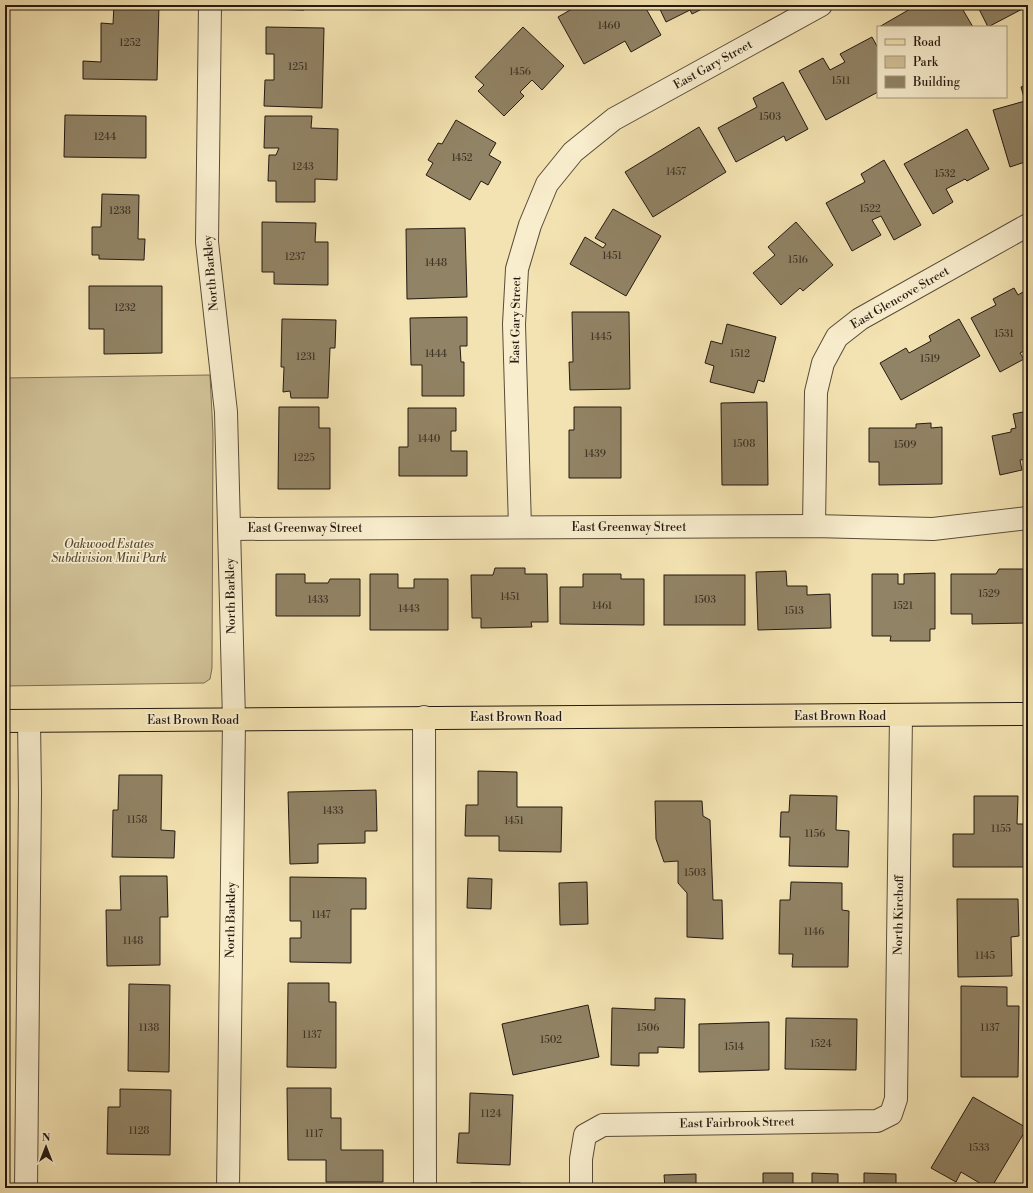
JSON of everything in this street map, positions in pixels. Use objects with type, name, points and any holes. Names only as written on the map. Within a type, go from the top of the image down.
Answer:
[{"type":"main road","name":"East Brown Road","points":[[5,721],[1028,714]]},
{"type":"street","name":"North Barkley","points":[[210,5],[207,242],[226,412],[234,720],[228,1188]]},
{"type":"street","name":"East Gary Street","points":[[520,527],[514,324],[518,269],[530,225],[547,184],[573,152],[614,119],[821,5]]},
{"type":"street","name":"East Glencove Street","points":[[814,526],[816,392],[823,363],[837,337],[860,319],[1028,225]]},
{"type":"street","name":"East Greenway Street","points":[[230,529],[814,526],[933,529],[1028,518]]},
{"type":"street","name":"North Kirchoff","points":[[891,1114],[896,1099],[901,715]]},
{"type":"street","points":[[424,717],[425,1188]]},
{"type":"street","points":[[26,1188],[30,721]]},
{"type":"street","name":"East Fairbrook Street","points":[[580,1188],[581,1159],[585,1135],[603,1125],[877,1121],[891,1114]]},
{"type":"green space","name":"Oakwood Estates Subdivision Mini Park","points":[[210,375],[213,434],[212,668],[210,679],[204,683],[5,686],[5,378]]},
{"type":"building","points":[[114,5],[159,5],[157,80],[83,79],[83,61],[101,62],[101,23],[113,24]]},
{"type":"building","points":[[267,5],[304,5],[304,10],[267,9]]},
{"type":"building","points":[[579,5],[644,5],[661,35],[631,52],[625,41],[584,64],[558,17]]},
{"type":"building","points":[[658,5],[710,5],[692,14],[690,10],[666,22]]},
{"type":"building","points":[[917,5],[960,5],[972,26],[881,26]]},
{"type":"building","points":[[977,5],[1028,5],[990,26],[988,26]]},
{"type":"building","points":[[266,27],[324,28],[322,108],[264,106],[265,80],[274,80],[274,54],[266,54]]},
{"type":"building","points":[[523,27],[564,66],[542,90],[532,80],[520,92],[524,96],[504,116],[478,91],[484,85],[475,77]]},
{"type":"building","points":[[872,37],[877,46],[877,93],[826,120],[799,71],[823,58],[830,70],[845,62],[840,54]]},
{"type":"building","points":[[783,82],[808,129],[786,141],[784,136],[736,162],[718,128],[757,107],[753,98]]},
{"type":"building","points":[[1028,84],[1028,161],[1010,167],[993,110],[1025,101],[1021,87]]},
{"type":"building","points":[[65,115],[146,116],[146,158],[64,157]]},
{"type":"building","points":[[265,116],[312,116],[311,128],[338,129],[337,180],[315,179],[315,202],[276,202],[276,181],[268,181],[269,155],[276,155],[279,148],[264,148]]},
{"type":"building","points":[[456,120],[496,143],[489,155],[501,162],[488,185],[481,181],[470,200],[426,175],[433,163],[428,160],[438,143],[442,144]]},
{"type":"building","points":[[699,127],[726,172],[653,217],[625,172]]},
{"type":"building","points":[[967,129],[989,169],[967,181],[965,179],[946,189],[953,202],[933,214],[904,164]]},
{"type":"building","points":[[884,160],[921,225],[894,240],[881,216],[872,220],[881,235],[852,251],[826,203],[865,182],[861,174]]},
{"type":"building","points":[[102,194],[139,195],[138,239],[145,239],[144,260],[99,259],[99,255],[92,255],[92,227],[101,227]]},
{"type":"building","points":[[613,209],[661,236],[626,296],[570,264],[585,237],[603,248],[606,244],[595,238]]},
{"type":"building","points":[[262,222],[316,223],[315,242],[328,242],[328,285],[274,284],[274,272],[262,272]]},
{"type":"building","points":[[796,222],[833,265],[803,291],[800,288],[781,305],[753,273],[775,255],[768,247]]},
{"type":"building","points":[[465,228],[467,297],[407,299],[406,229]]},
{"type":"building","points":[[89,286],[162,286],[162,353],[104,354],[104,329],[89,329]]},
{"type":"building","points":[[1014,288],[1018,295],[1028,289],[1028,349],[1020,353],[1024,359],[1000,372],[971,318],[996,305],[993,299]]},
{"type":"building","points":[[572,312],[629,312],[630,389],[570,390],[569,362],[573,362]]},
{"type":"building","points":[[467,317],[467,346],[460,346],[461,362],[464,362],[464,396],[422,396],[422,365],[411,365],[410,318]]},
{"type":"building","points":[[282,319],[336,320],[335,348],[330,348],[328,398],[291,398],[290,391],[283,392],[284,367],[281,367]]},
{"type":"building","points":[[959,319],[980,356],[901,400],[880,363],[906,348],[909,353],[931,341],[929,336]]},
{"type":"building","points":[[727,324],[776,337],[764,382],[758,380],[754,393],[710,382],[714,366],[705,363],[711,341],[722,344]]},
{"type":"building","points":[[767,402],[768,485],[722,485],[721,403]]},
{"type":"building","points":[[279,407],[319,407],[319,428],[330,428],[330,489],[278,489]]},
{"type":"building","points":[[574,407],[621,407],[621,478],[569,478],[569,430],[574,430]]},
{"type":"building","points":[[408,408],[456,408],[456,431],[451,431],[451,451],[467,451],[467,476],[399,476],[399,447],[408,447]]},
{"type":"building","points":[[1028,411],[1028,459],[1020,460],[1022,470],[1000,475],[992,436],[1011,432],[1011,429],[1016,428],[1013,414]]},
{"type":"building","points":[[931,423],[931,428],[942,427],[942,484],[879,485],[879,462],[869,462],[869,428],[916,428],[916,424]]},
{"type":"building","points":[[495,568],[525,568],[525,574],[547,574],[548,622],[531,622],[532,627],[481,628],[481,618],[472,618],[471,575],[493,575]]},
{"type":"building","points":[[999,569],[1028,569],[1028,623],[972,624],[972,614],[951,614],[951,574],[996,574]]},
{"type":"building","points":[[786,571],[787,586],[807,586],[807,595],[830,594],[831,628],[758,630],[756,572]]},
{"type":"building","points":[[935,573],[935,629],[930,629],[930,641],[890,641],[891,636],[872,636],[872,574],[898,574],[898,584],[904,584],[904,574]]},
{"type":"building","points":[[276,574],[305,574],[305,583],[328,583],[330,579],[360,579],[360,616],[276,616]]},
{"type":"building","points":[[370,574],[398,574],[398,588],[414,588],[414,579],[448,579],[448,630],[370,630]]},
{"type":"building","points":[[583,574],[621,574],[621,579],[644,579],[644,625],[560,624],[560,587],[583,587]]},
{"type":"building","points":[[664,575],[745,575],[745,625],[664,625]]},
{"type":"building","points":[[478,771],[517,772],[517,807],[562,807],[561,852],[499,851],[499,836],[465,836],[466,805],[478,805]]},
{"type":"building","points":[[119,775],[162,775],[161,830],[175,831],[174,858],[112,857],[113,810],[118,810]]},
{"type":"building","points":[[376,790],[377,831],[365,831],[365,843],[318,844],[318,863],[290,864],[288,792]]},
{"type":"building","points":[[790,795],[837,796],[836,830],[849,831],[848,867],[789,866],[790,837],[780,837],[781,812],[789,812]]},
{"type":"building","points":[[974,796],[1018,796],[1017,824],[1028,824],[1028,867],[953,867],[953,834],[974,834]]},
{"type":"building","points":[[655,801],[702,801],[703,816],[710,820],[713,900],[722,900],[723,939],[687,937],[687,893],[678,883],[678,861],[664,862],[656,839]]},
{"type":"building","points":[[120,876],[167,876],[168,917],[160,917],[160,965],[107,966],[106,910],[121,910]]},
{"type":"building","points":[[290,877],[366,878],[366,909],[351,909],[351,963],[290,962],[290,938],[301,938],[301,921],[290,921]]},
{"type":"building","points":[[468,878],[492,879],[491,909],[467,908]]},
{"type":"building","points":[[587,882],[588,924],[560,925],[559,883]]},
{"type":"building","points":[[791,882],[842,883],[842,910],[849,911],[848,967],[792,967],[793,954],[779,954],[780,900],[790,900]]},
{"type":"building","points":[[957,899],[1018,899],[1019,936],[1011,937],[1012,976],[958,977]]},
{"type":"building","points":[[288,983],[329,983],[329,1002],[336,1002],[336,1068],[287,1067]]},
{"type":"building","points":[[129,984],[170,985],[169,1072],[128,1071]]},
{"type":"building","points":[[961,986],[1007,987],[1007,1006],[1019,1006],[1018,1077],[961,1077]]},
{"type":"building","points":[[655,998],[685,999],[684,1048],[658,1047],[658,1053],[639,1053],[639,1066],[611,1065],[612,1008],[655,1010]]},
{"type":"building","points":[[588,1005],[599,1057],[513,1075],[502,1024]]},
{"type":"building","points":[[786,1018],[857,1019],[856,1070],[785,1069]]},
{"type":"building","points":[[769,1022],[769,1070],[699,1072],[699,1024]]},
{"type":"building","points":[[287,1088],[331,1088],[331,1118],[341,1118],[341,1150],[383,1150],[383,1182],[326,1182],[326,1160],[288,1160]]},
{"type":"building","points":[[120,1089],[171,1090],[170,1155],[107,1154],[108,1107],[120,1107]]},
{"type":"building","points":[[470,1093],[513,1095],[510,1165],[457,1163],[459,1133],[469,1133]]},
{"type":"building","points":[[973,1097],[1027,1128],[991,1188],[988,1188],[961,1172],[956,1182],[931,1168]]},
{"type":"building","points":[[763,1173],[793,1173],[793,1188],[719,1188],[719,1185],[763,1184]]},
{"type":"building","points":[[812,1173],[838,1174],[838,1187],[864,1188],[812,1188]]},
{"type":"building","points":[[864,1173],[896,1174],[896,1188],[864,1188]]},
{"type":"building","points":[[696,1174],[696,1188],[665,1188],[664,1175]]},
{"type":"building","points":[[471,1183],[520,1183],[520,1188],[471,1188]]}]
